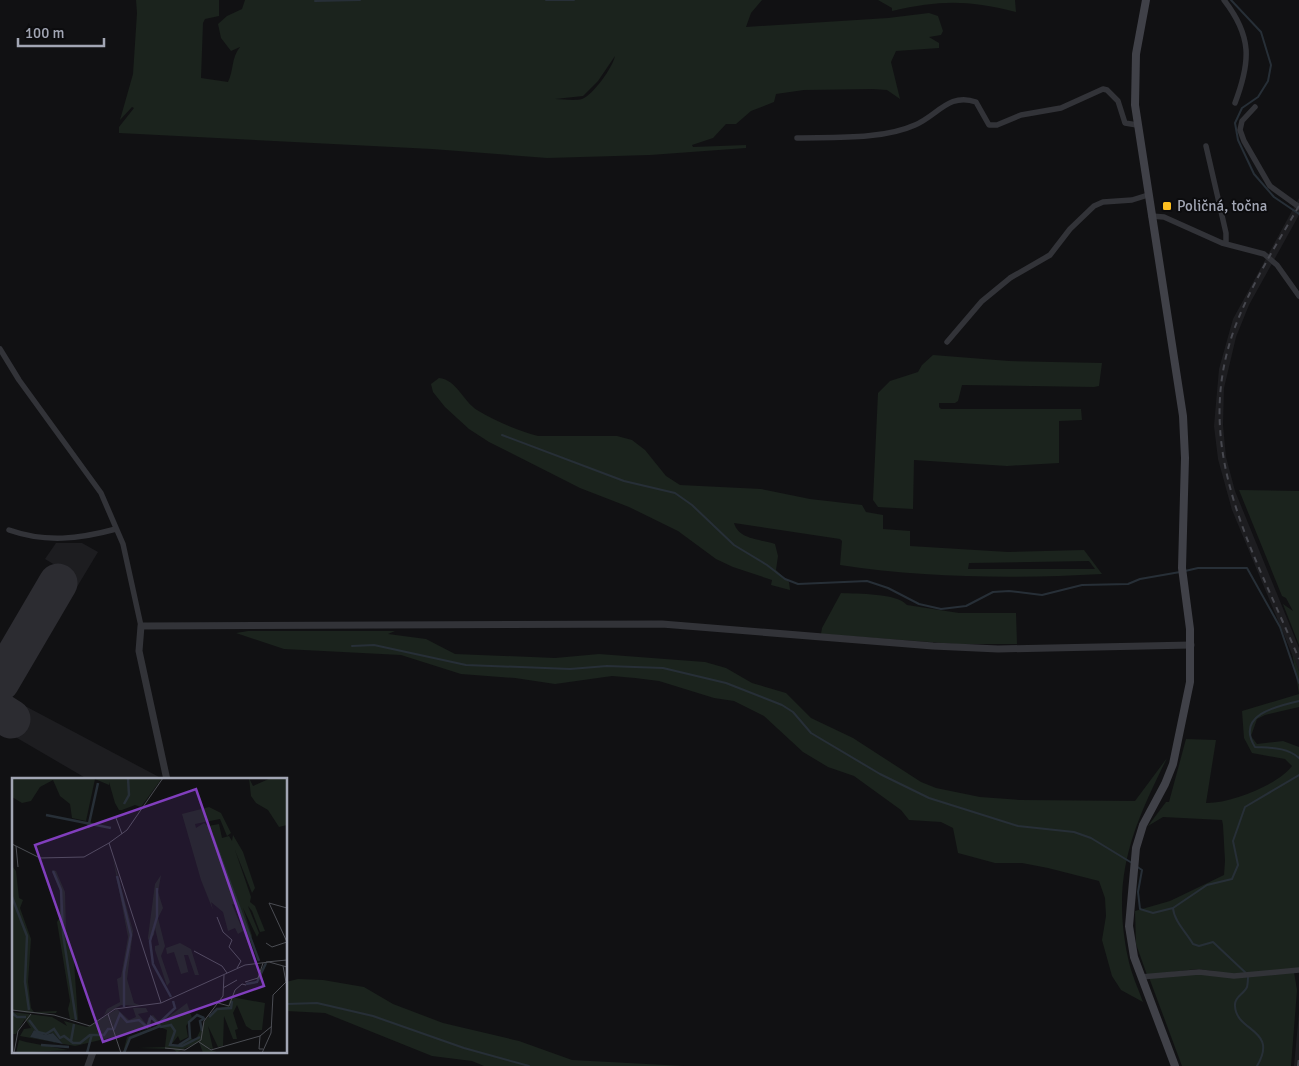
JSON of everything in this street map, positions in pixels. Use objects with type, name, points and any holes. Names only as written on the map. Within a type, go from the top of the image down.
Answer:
[{"type":"main road","points":[[1146,0],[1136,54],[1135,91],[1137,125],[1183,416],[1185,458],[1182,568],[1191,645],[1187,703],[1173,764],[1165,784],[1143,825],[1134,855],[1129,926],[1134,957],[1175,1066]]},
{"type":"street","points":[[1224,0],[1240,21],[1246,41],[1245,76],[1235,103]]},
{"type":"street","points":[[797,138],[843,137],[896,131],[915,125],[950,102],[961,98],[976,102],[988,126],[997,125],[1021,116],[1061,108],[1104,89],[1108,90],[1118,102],[1125,122],[1137,125]]},
{"type":"street","points":[[1254,107],[1242,121],[1240,130],[1244,141],[1270,186],[1299,207]]},
{"type":"street","points":[[1206,146],[1226,230],[1226,244]]},
{"type":"street","points":[[947,342],[982,301],[1010,278],[1050,255],[1070,229],[1094,206],[1103,202],[1132,200],[1148,195]]},
{"type":"street","points":[[1152,216],[1164,218],[1226,244],[1256,251],[1272,260],[1299,296]]},
{"type":"street","points":[[0,349],[18,380],[101,493],[123,544],[141,626],[139,651],[167,778]]},
{"type":"street","points":[[10,530],[49,540],[90,536],[116,529]]},
{"type":"street","points":[[141,626],[662,624],[825,639],[970,648],[1191,645]]},
{"type":"street","points":[[1141,977],[1199,972],[1226,976],[1299,970]]},
{"type":"street","points":[[88,1066],[92,1054]]},
{"type":"shaded area","points":[[136,0],[219,0],[219,16],[205,19],[203,23],[201,78],[228,82],[235,55],[240,47],[231,51],[221,38],[218,24],[227,16],[242,9],[245,0],[762,0],[751,13],[746,27],[888,18],[929,13],[938,16],[943,31],[941,35],[929,37],[939,43],[939,48],[896,51],[891,62],[900,99],[887,90],[873,89],[804,90],[776,94],[774,102],[751,111],[736,124],[726,124],[713,138],[692,145],[693,147],[746,145],[746,148],[650,155],[547,158],[432,149],[119,133],[119,127],[134,108],[132,107],[120,120],[133,74],[137,13]],"holes":[[[615,56],[602,80],[592,92],[582,99],[555,99],[583,96],[598,81]]]},
{"type":"shaded area","points":[[878,0],[1015,0],[1016,12],[983,5],[954,3],[940,3],[892,11],[892,8]]},
{"type":"shaded area","points":[[1299,198],[1299,215],[1249,305],[1236,337],[1224,388],[1223,425],[1226,457],[1235,491],[1299,648],[1299,671],[1232,510],[1218,459],[1214,426],[1219,369],[1233,319]]},
{"type":"shaded area","points":[[933,355],[1009,361],[1102,363],[1099,386],[962,385],[958,401],[955,403],[939,403],[941,409],[1081,409],[1082,420],[1059,421],[1059,463],[1007,466],[914,460],[913,509],[878,507],[873,500],[878,393],[890,381],[918,372],[922,365]]},
{"type":"shaded area","points":[[439,378],[451,383],[477,410],[491,418],[530,434],[538,436],[617,436],[632,440],[645,450],[666,476],[680,485],[761,489],[810,499],[862,505],[866,512],[883,515],[883,529],[910,531],[910,546],[1008,552],[1084,550],[1102,574],[1036,577],[938,575],[840,565],[842,541],[840,539],[734,523],[737,529],[745,536],[775,544],[778,556],[776,570],[789,582],[790,590],[771,585],[772,580],[733,567],[716,559],[678,531],[629,507],[580,488],[489,442],[469,429],[445,407],[433,392],[431,384]],"holes":[[[1089,561],[1095,569],[968,569],[969,563]]]},
{"type":"shaded area","points":[[1239,490],[1299,491],[1299,645],[1283,604],[1293,611],[1286,598],[1282,596]]},
{"type":"shaded area","points":[[56,543],[82,543],[98,552],[10,698],[158,778],[86,778],[0,728],[0,658],[55,565],[45,559]]},
{"type":"shaded area","points":[[841,593],[886,596],[902,601],[907,605],[959,613],[1016,613],[1017,644],[956,644],[821,634],[822,628]]},
{"type":"shaded area","points":[[248,631],[395,631],[388,634],[426,639],[455,654],[555,658],[599,654],[705,662],[726,668],[752,683],[786,693],[811,718],[853,738],[921,782],[936,788],[980,797],[1020,800],[1135,801],[1167,758],[1135,831],[1128,854],[1124,878],[1122,903],[1123,929],[1129,964],[1143,1002],[1121,990],[1112,976],[1102,940],[1106,916],[1105,898],[1099,881],[1048,868],[1022,863],[995,863],[958,853],[953,828],[941,822],[909,820],[901,810],[854,776],[828,767],[803,752],[764,716],[734,701],[714,698],[659,681],[635,678],[612,676],[555,684],[515,678],[461,674],[401,655],[284,649],[236,633]]},
{"type":"shaded area","points":[[1292,652],[1299,671],[1299,694]]},
{"type":"shaded area","points":[[1299,694],[1299,707],[1265,715],[1257,719],[1251,736],[1257,744],[1283,741],[1299,747],[1299,968],[1294,972],[1297,990],[1291,1066],[1182,1066],[1150,978],[1214,971],[1197,969],[1147,975],[1136,944],[1135,911],[1170,901],[1224,875],[1223,825],[1222,820],[1163,817],[1148,826],[1166,802],[1169,802],[1186,739],[1216,740],[1206,803],[1240,797],[1265,786],[1285,773],[1292,766],[1285,759],[1252,753],[1244,738],[1242,711]]},
{"type":"shaded area","points":[[298,979],[323,980],[364,987],[393,1004],[443,1023],[519,1041],[572,1060],[684,1066],[484,1066],[472,1061],[432,1056],[325,1013],[288,1011],[288,982]]},
{"type":"shaded area","points":[[1299,1013],[1299,1066],[1294,1066]]},
{"type":"waterway","points":[[315,1],[360,0]]},
{"type":"waterway","points":[[546,0],[574,0]]},
{"type":"waterway","points":[[1231,0],[1261,32],[1271,65],[1268,81],[1258,97],[1242,108],[1235,123],[1238,140],[1254,174],[1274,197],[1299,214]]},
{"type":"waterway","points":[[502,435],[624,481],[675,493],[692,505],[734,545],[767,565],[785,579],[798,584],[867,581],[888,588],[919,604],[941,609],[966,606],[993,592],[1009,591],[1042,595],[1082,585],[1128,584],[1140,579],[1180,572]]},
{"type":"waterway","points":[[1185,571],[1198,568],[1247,568],[1280,627],[1299,683]]},
{"type":"waterway","points":[[352,646],[374,645],[466,665],[570,669],[607,666],[663,668],[726,683],[782,705],[793,712],[811,733],[880,774],[929,798],[1018,826],[1074,832],[1091,838],[1132,863]]},
{"type":"waterway","points":[[1299,701],[1270,709],[1254,720],[1250,727],[1250,736],[1255,747],[1284,750],[1299,758]]},
{"type":"waterway","points":[[1257,1066],[1262,1054],[1263,1045],[1255,1032],[1237,1015],[1235,1006],[1236,1000],[1247,987],[1248,975],[1213,942],[1199,946],[1193,944],[1178,922],[1173,908],[1207,885],[1232,879],[1238,865],[1233,841],[1245,807],[1299,775]]},
{"type":"waterway","points":[[1136,866],[1142,870],[1138,892],[1140,909],[1153,913],[1173,908]]},
{"type":"waterway","points":[[288,1004],[317,1003],[373,1016],[464,1048],[529,1066]]},
{"type":"runway","points":[[0,682],[58,583]]},
{"type":"runway","points":[[0,712],[11,719]]},
{"type":"railway","points":[[1299,206],[1241,311],[1223,372],[1220,415],[1223,457],[1233,498],[1263,578],[1299,659]]},
{"type":"railway","points":[[1298,1066],[1299,1057]]},
{"type":"place","name":"Poličná, točna","points":[[1167,206]]}]
